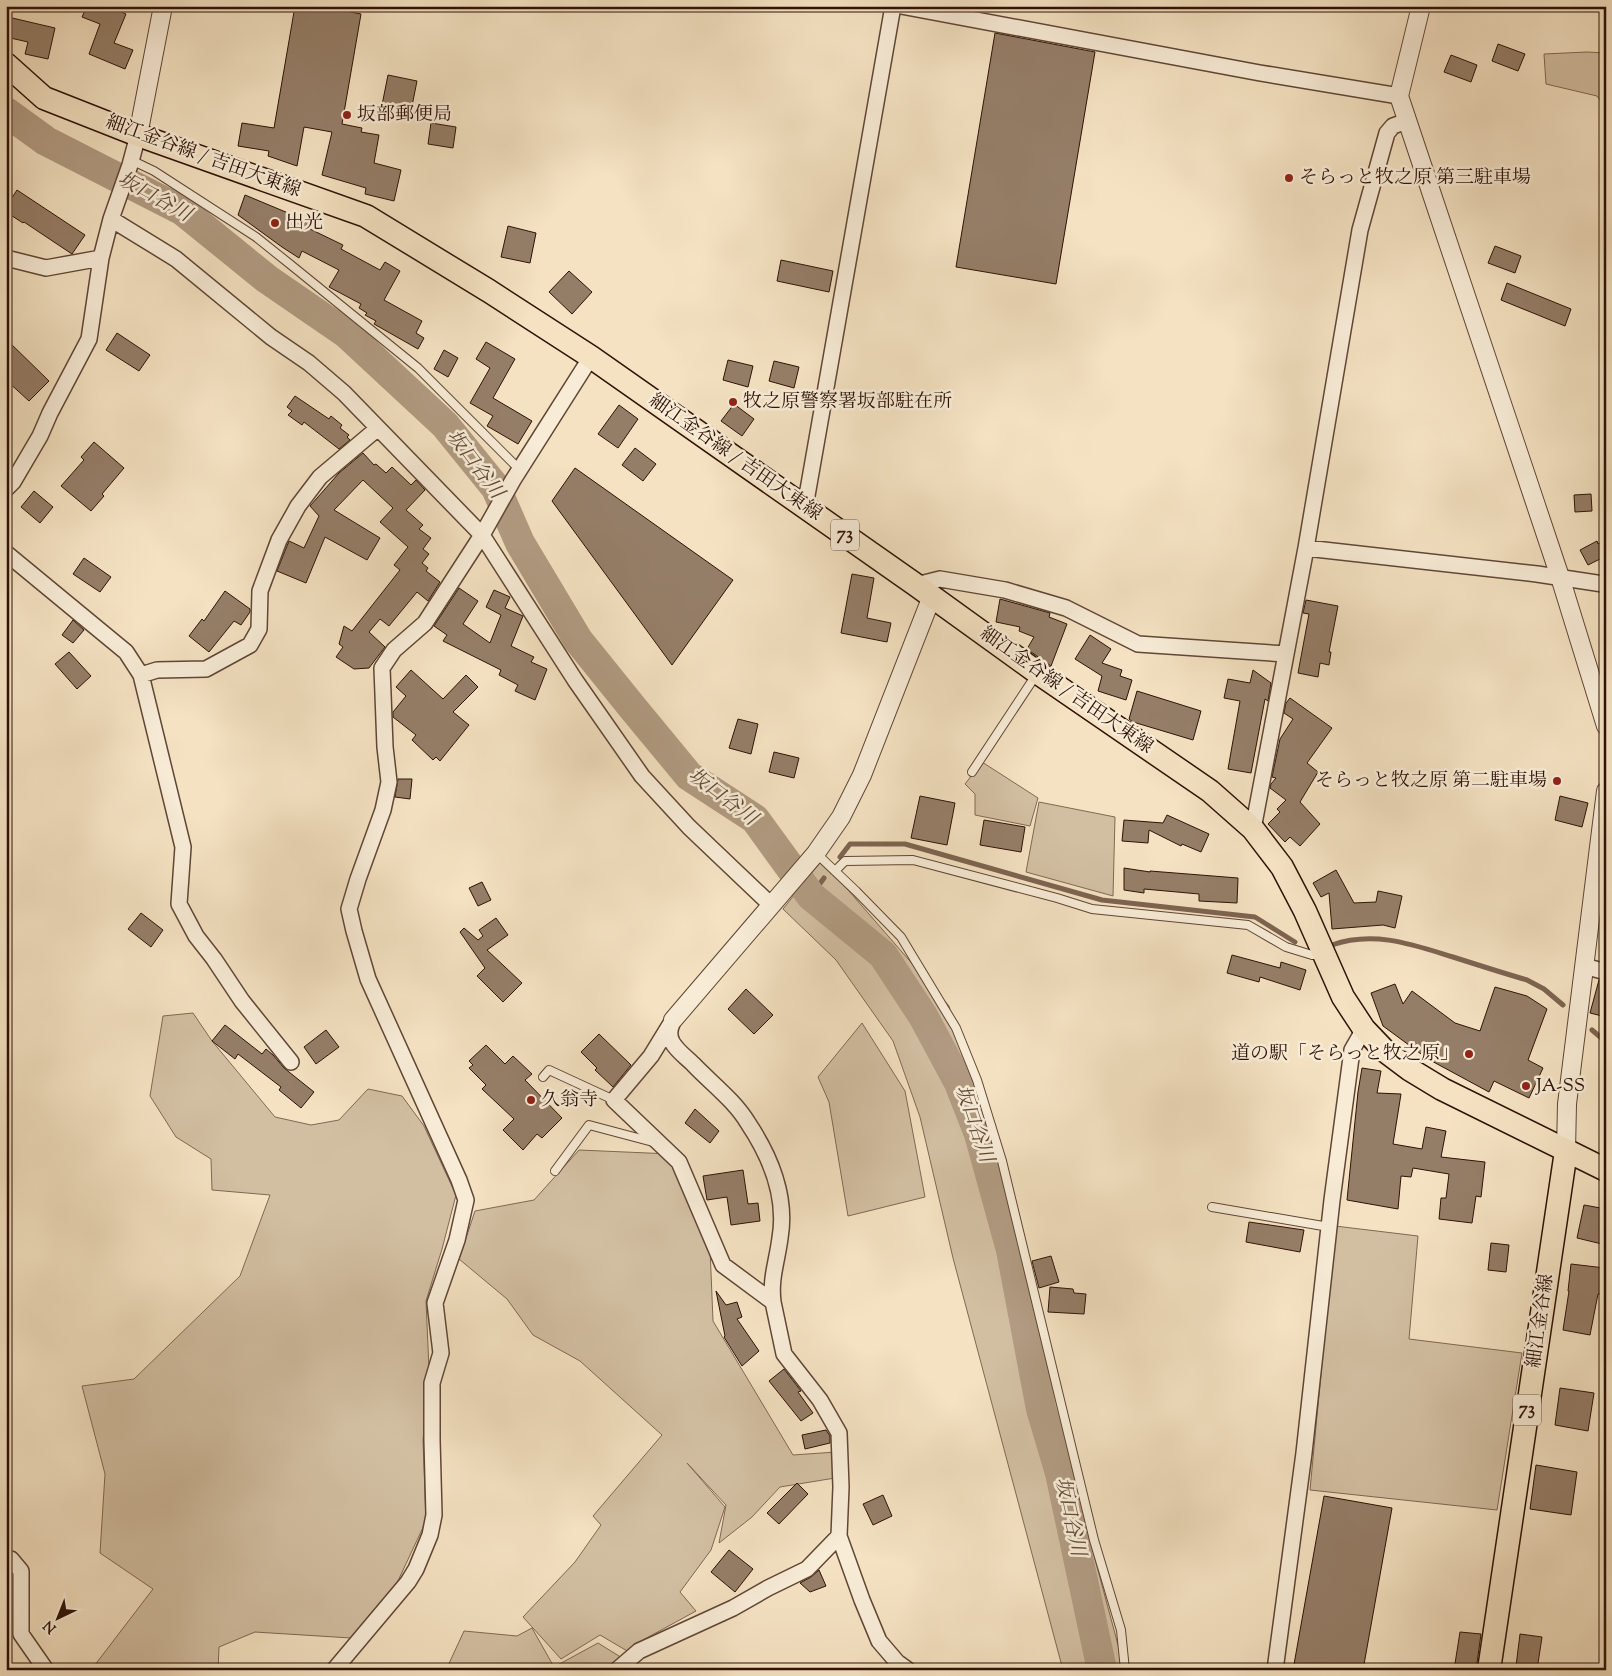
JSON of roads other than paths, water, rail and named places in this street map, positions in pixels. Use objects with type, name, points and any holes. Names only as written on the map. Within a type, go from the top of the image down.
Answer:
[{"type":"main road","name":"細江金谷線 / 吉田大東線","points":[[6,64],[44,98],[138,135],[366,216],[489,291],[591,357],[1038,673],[1210,791],[1253,829],[1282,867],[1305,911],[1343,997],[1364,1029],[1385,1051],[1442,1089],[1606,1170]]},
{"type":"main road","name":"細江金谷線","points":[[1489,1670],[1566,1151]]},
{"type":"street","points":[[6,489],[13,482],[40,436],[89,339],[101,258],[138,135],[163,6]]},
{"type":"street","points":[[805,507],[893,6]]},
{"type":"street","points":[[901,6],[1260,73],[1399,96]]},
{"type":"street","points":[[1421,6],[1399,96],[1560,577],[1606,726]]},
{"type":"street","points":[[1253,829],[1306,548],[1360,230],[1387,133],[1393,126],[1407,121]]},
{"type":"street","points":[[111,220],[176,259],[344,393],[482,535],[575,680],[642,776],[689,827],[773,902]]},
{"type":"street","points":[[6,258],[46,268],[101,258]]},
{"type":"street","points":[[334,1670],[408,1582],[430,1535],[434,1515],[432,1383],[440,1352],[435,1303],[457,1240],[466,1200],[459,1180],[368,979],[349,909],[383,810],[389,782],[385,747],[382,668],[394,650],[425,623],[482,535],[591,357]]},
{"type":"street","points":[[141,675],[156,670],[206,669],[250,644],[259,629],[260,591],[279,540],[298,506],[320,476],[378,428]]},
{"type":"street","points":[[1306,548],[1560,577],[1604,584]]},
{"type":"street","points":[[6,553],[126,652],[141,675],[183,847],[178,904],[196,936],[242,1001],[290,1062]]},
{"type":"street","points":[[774,1302],[723,1264],[679,1162],[614,1100],[651,1056],[673,1020],[813,857],[841,817],[862,775],[924,591],[940,579],[1005,590],[1066,608],[1138,644],[1286,654]]},
{"type":"street","points":[[1566,1151],[1567,1104],[1584,966],[1602,852],[1606,791]]},
{"type":"street","points":[[1584,966],[1606,972]]},
{"type":"street","points":[[673,1020],[669,1036],[676,1048],[746,1119],[765,1151],[772,1168],[780,1203],[781,1220],[781,1236],[772,1286],[784,1354],[820,1400],[839,1433],[841,1487],[839,1536],[879,1641],[897,1662],[908,1670]]},
{"type":"street","points":[[1275,1670],[1304,1453],[1329,1227],[1352,1050],[1364,1029]]},
{"type":"street","points":[[617,1670],[639,1651],[733,1608],[807,1569],[839,1536]]},
{"type":"street","points":[[6,1558],[11,1559],[21,1571],[21,1634],[46,1670]]},
{"type":"lane","points":[[130,163],[154,170],[256,237],[292,265],[418,368],[517,475]]},
{"type":"lane","points":[[972,772],[1038,673]]},
{"type":"lane","points":[[813,857],[836,871],[901,938],[956,1028],[977,1080],[1002,1161],[1094,1540],[1121,1630],[1125,1670]]},
{"type":"lane","points":[[836,871],[845,861],[913,860],[1092,909],[1248,925],[1286,946],[1312,955],[1325,956]]},
{"type":"lane","points":[[542,1077],[549,1070],[614,1100]]},
{"type":"lane","points":[[555,1171],[590,1125],[660,1144]]},
{"type":"lane","points":[[1212,1207],[1329,1227]]},
{"type":"waterway","name":"坂口谷川","points":[[6,112],[46,141],[183,211],[267,279],[347,334],[445,425],[496,488],[520,543],[578,640],[689,776],[755,819],[811,896],[883,955],[923,1016],[959,1083],[979,1134],[1011,1250],[1041,1409],[1060,1473],[1102,1670]]},
{"type":"waterway","points":[[840,857],[850,844],[905,844],[1102,900],[1255,917],[1295,942]]},
{"type":"waterway","points":[[811,896],[824,878]]},
{"type":"waterway","points":[[1332,945],[1363,939],[1378,939],[1409,944],[1527,980],[1544,989],[1563,1005]]},
{"type":"waterway","points":[[1592,1030],[1606,1042]]},
{"type":"place","name":"坂部郵便局","points":[[347,115]]},
{"type":"place","name":"そらっと牧之原 第三駐車場","points":[[1289,178]]},
{"type":"place","name":"出光","points":[[275,223]]},
{"type":"place","name":"牧之原警察署坂部駐在所","points":[[733,402]]},
{"type":"place","name":"そらっと牧之原 第二駐車場","points":[[1557,781]]},
{"type":"place","name":"道の駅「そらっと牧之原」","points":[[1469,1054]]},
{"type":"place","name":"JA-SS","points":[[1526,1086]]},
{"type":"place","name":"久翁寺","points":[[531,1100]]}]
